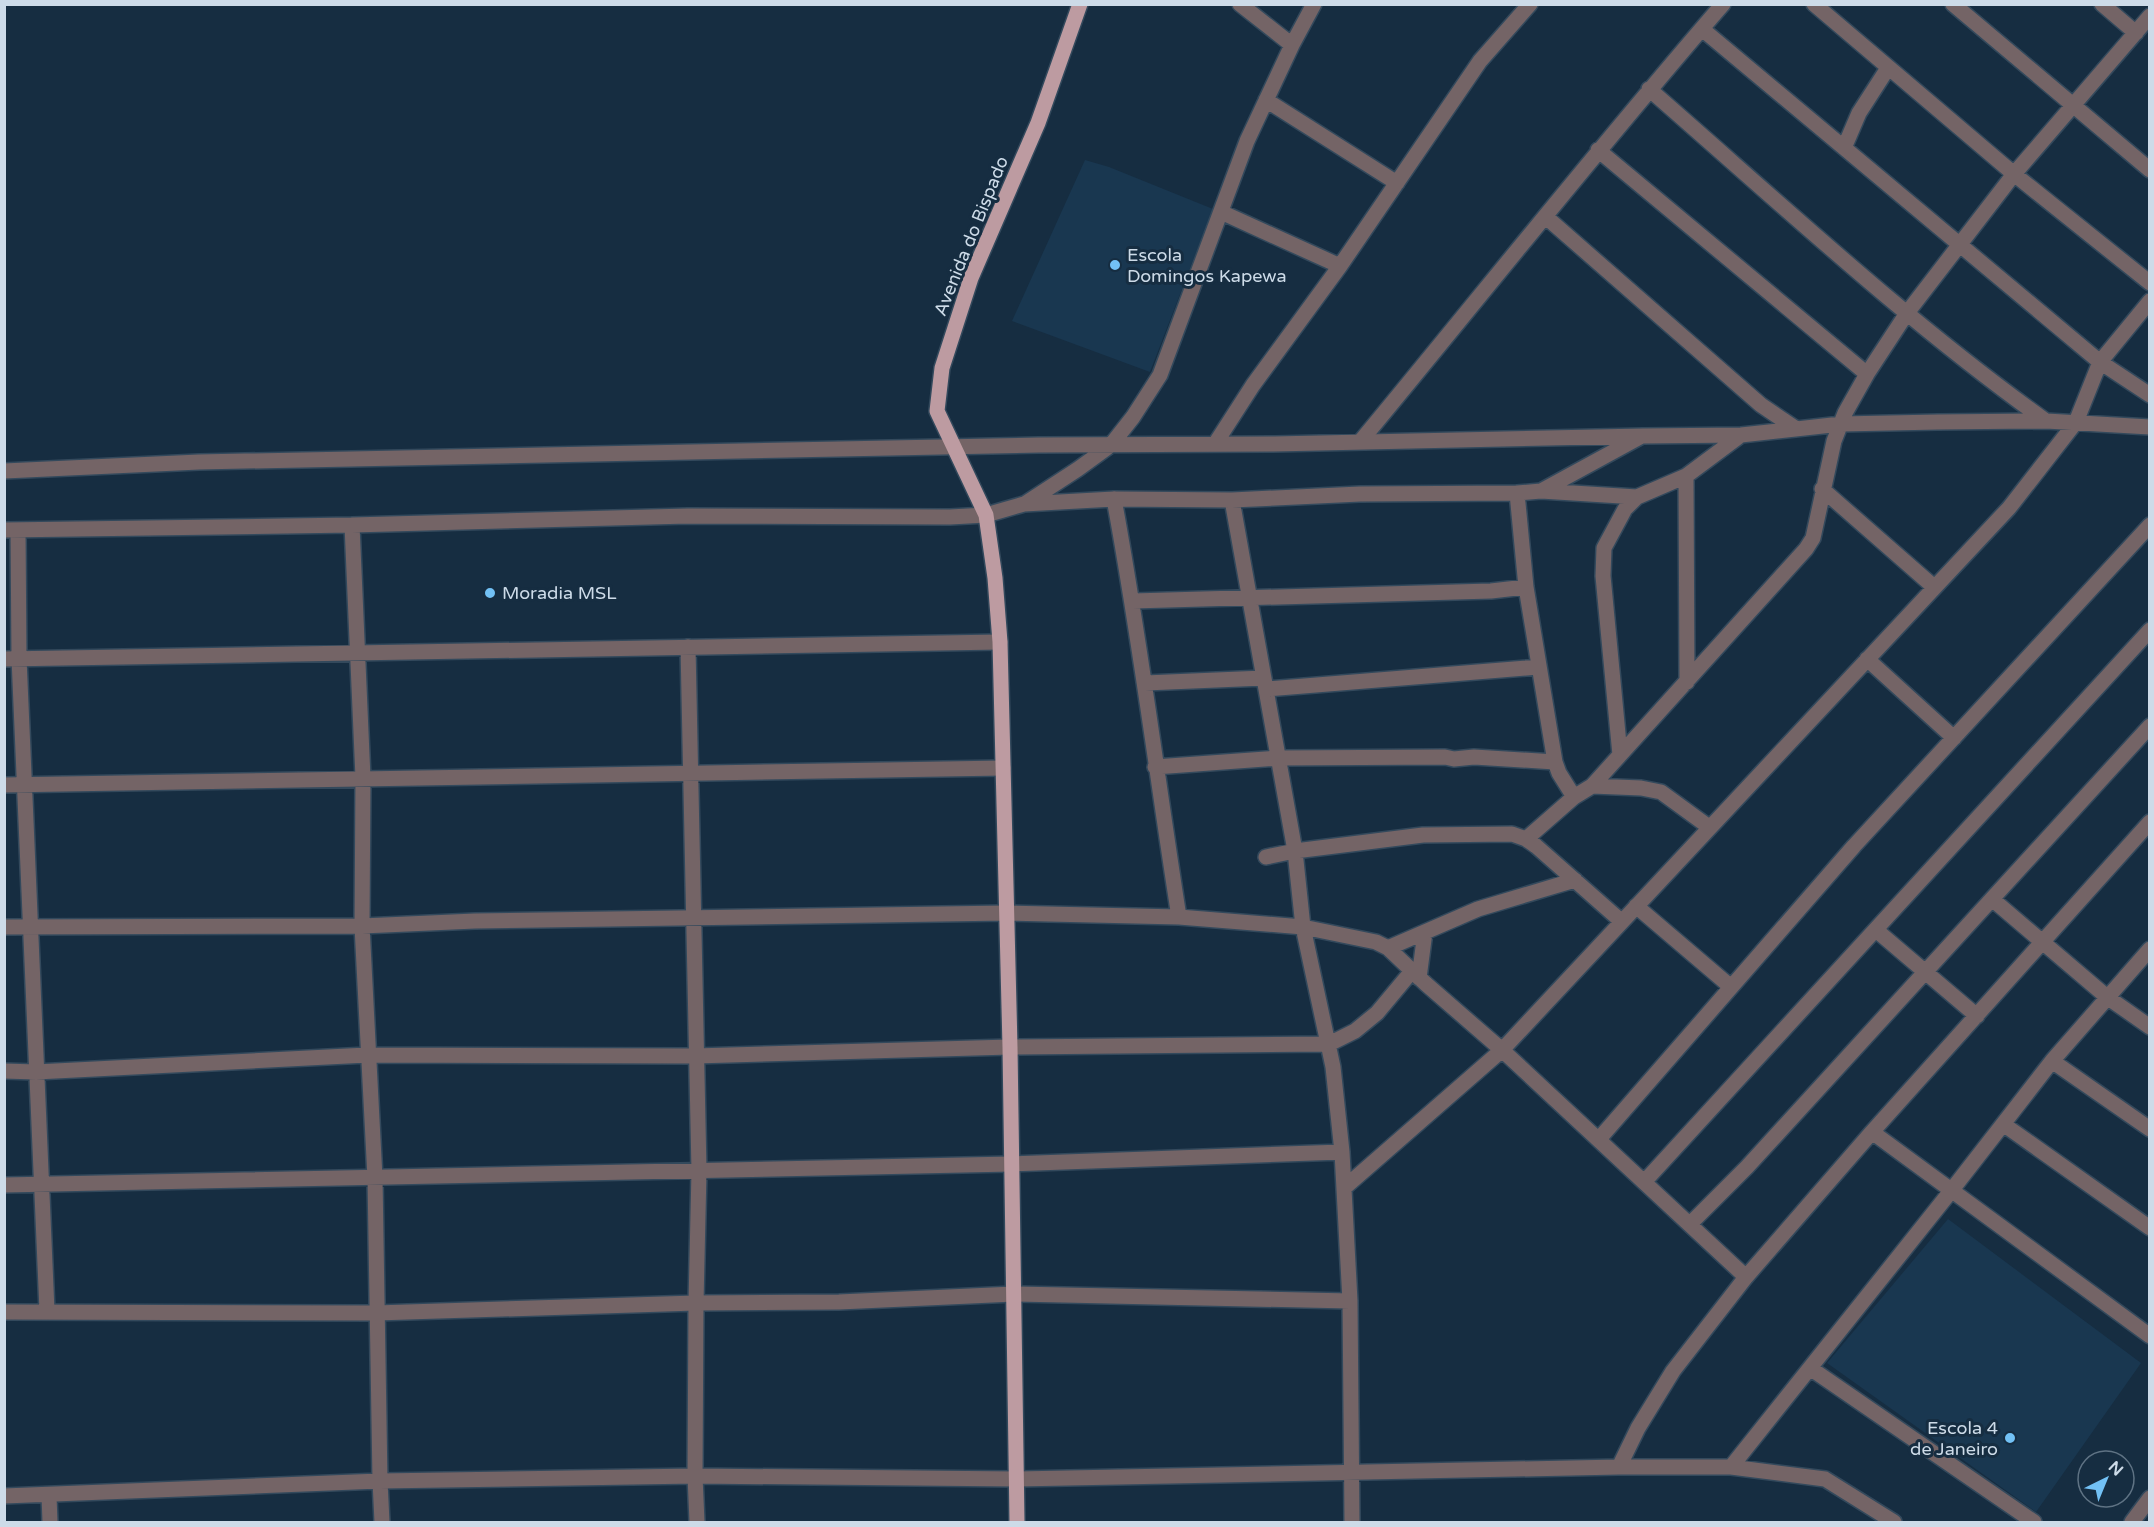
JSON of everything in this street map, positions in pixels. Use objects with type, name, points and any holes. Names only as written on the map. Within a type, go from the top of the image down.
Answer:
[{"type":"main road","name":"Avenida do Bispado","points":[[1017,1522],[1010,1047],[1000,642],[996,578],[986,515],[937,411],[942,368],[971,278],[1038,123],[1080,4]]},
{"type":"street","points":[[1240,4],[1292,45]]},
{"type":"street","points":[[1024,504],[1111,445],[1133,417],[1160,375],[1247,141],[1314,4]]},
{"type":"street","points":[[1215,444],[1266,366],[1340,266],[1480,61],[1530,4]]},
{"type":"street","points":[[1360,442],[1546,217],[1598,150],[1723,4]]},
{"type":"street","points":[[1814,4],[2014,174],[2150,283]]},
{"type":"street","points":[[1953,4],[2149,169]]},
{"type":"street","points":[[2102,4],[2136,33]]},
{"type":"street","points":[[1526,839],[1574,797],[1592,786],[1806,549],[1813,538],[1834,441],[1840,424],[1867,374],[1907,313],[2014,174],[2150,16]]},
{"type":"street","points":[[1702,29],[2100,362],[2150,395]]},
{"type":"street","points":[[1844,148],[1859,113],[1888,68]]},
{"type":"street","points":[[1649,89],[1907,313],[2046,421]]},
{"type":"street","points":[[1266,100],[1397,183]]},
{"type":"street","points":[[1598,150],[1867,374]]},
{"type":"street","points":[[1221,212],[1340,266]]},
{"type":"street","points":[[1546,217],[1761,405],[1795,428]]},
{"type":"street","points":[[1344,1188],[1502,1050],[2009,508],[2076,422],[2100,362],[2150,301]]},
{"type":"street","points":[[4,471],[200,462],[1171,443],[1741,435],[1840,424],[2046,421],[2150,427]]},
{"type":"street","points":[[1620,755],[1603,576],[1604,548],[1625,509],[1637,496],[1686,476],[1741,435]]},
{"type":"street","points":[[1541,491],[1643,436]]},
{"type":"street","points":[[1686,476],[1687,682]]},
{"type":"street","points":[[1822,489],[1934,588]]},
{"type":"street","points":[[47,1311],[24,785],[12,658],[11,530],[352,525],[688,516],[950,517],[986,515],[1024,504],[1114,499],[1232,500],[1360,494],[1541,491],[1637,496]]},
{"type":"street","points":[[1517,493],[1526,587],[1555,762],[1574,797]]},
{"type":"street","points":[[1114,499],[1133,601],[1155,767],[1179,918]]},
{"type":"street","points":[[1232,500],[1295,850],[1303,927],[1329,1044],[1342,1152],[1350,1301],[1352,1522]]},
{"type":"street","points":[[352,525],[363,778],[362,926],[375,1178],[382,1522]]},
{"type":"street","points":[[1599,1138],[1854,846],[2150,525]]},
{"type":"street","points":[[1133,601],[1491,591],[1526,587]]},
{"type":"street","points":[[1645,1181],[2150,630]]},
{"type":"street","points":[[12,658],[1000,642]]},
{"type":"street","points":[[688,647],[699,1171],[695,1476],[697,1522]]},
{"type":"street","points":[[1867,659],[1954,738]]},
{"type":"street","points":[[1145,683],[1265,684],[1538,666]]},
{"type":"street","points":[[1690,1224],[1747,1167],[2150,726]]},
{"type":"street","points":[[1155,767],[1279,758],[1445,757],[1555,762]]},
{"type":"street","points":[[4,786],[1003,768]]},
{"type":"street","points":[[1592,786],[1641,788],[1661,792],[1709,827]]},
{"type":"street","points":[[1619,1467],[1638,1428],[1673,1371],[1746,1277],[1872,1132],[2150,822]]},
{"type":"street","points":[[1266,857],[1295,850],[1423,835],[1512,834],[1526,839],[1621,921]]},
{"type":"street","points":[[1388,948],[1478,909],[1575,880]]},
{"type":"street","points":[[1992,899],[2107,997],[2150,1027]]},
{"type":"street","points":[[1636,906],[1731,987]]},
{"type":"street","points":[[4,927],[362,926],[475,921],[1006,913],[1179,918],[1303,927],[1376,942],[1388,948],[1599,1138],[1746,1277]]},
{"type":"street","points":[[1876,930],[1977,1016]]},
{"type":"street","points":[[4,1071],[36,1072],[368,1055],[695,1056],[1010,1047],[1329,1044],[1355,1031],[1416,975],[1425,932]]},
{"type":"street","points":[[1731,1467],[2052,1061],[2150,949]]},
{"type":"street","points":[[2052,1061],[2150,1130]]},
{"type":"street","points":[[2003,1124],[2150,1228]]},
{"type":"street","points":[[1872,1132],[2150,1336]]},
{"type":"street","points":[[4,1185],[1011,1164],[1342,1152]]},
{"type":"street","points":[[4,1312],[376,1313],[696,1303],[839,1302],[1014,1294],[1350,1301]]},
{"type":"street","points":[[1810,1368],[2034,1522]]},
{"type":"street","points":[[4,1496],[380,1481],[695,1476],[1017,1479],[1619,1467],[1731,1467],[1825,1479],[1894,1522]]},
{"type":"street","points":[[49,1496],[50,1522]]},
{"type":"street","points":[[2132,1522],[2150,1498]]},
{"type":"shaded area","name":"Escola Domingos Kapewa","points":[[1085,160],[1109,167],[1213,209],[1150,372],[1012,321]]},
{"type":"shaded area","name":"Escola 4 de Janeiro","points":[[1948,1219],[2141,1363],[2080,1449],[2076,1449],[2076,1455],[2036,1512],[1827,1363]]},
{"type":"place","name":"Escola Domingos Kapewa","points":[[1115,265]]},
{"type":"place","name":"Moradia MSL","points":[[490,593]]},
{"type":"place","name":"Escola 4 de Janeiro","points":[[2010,1438]]}]
